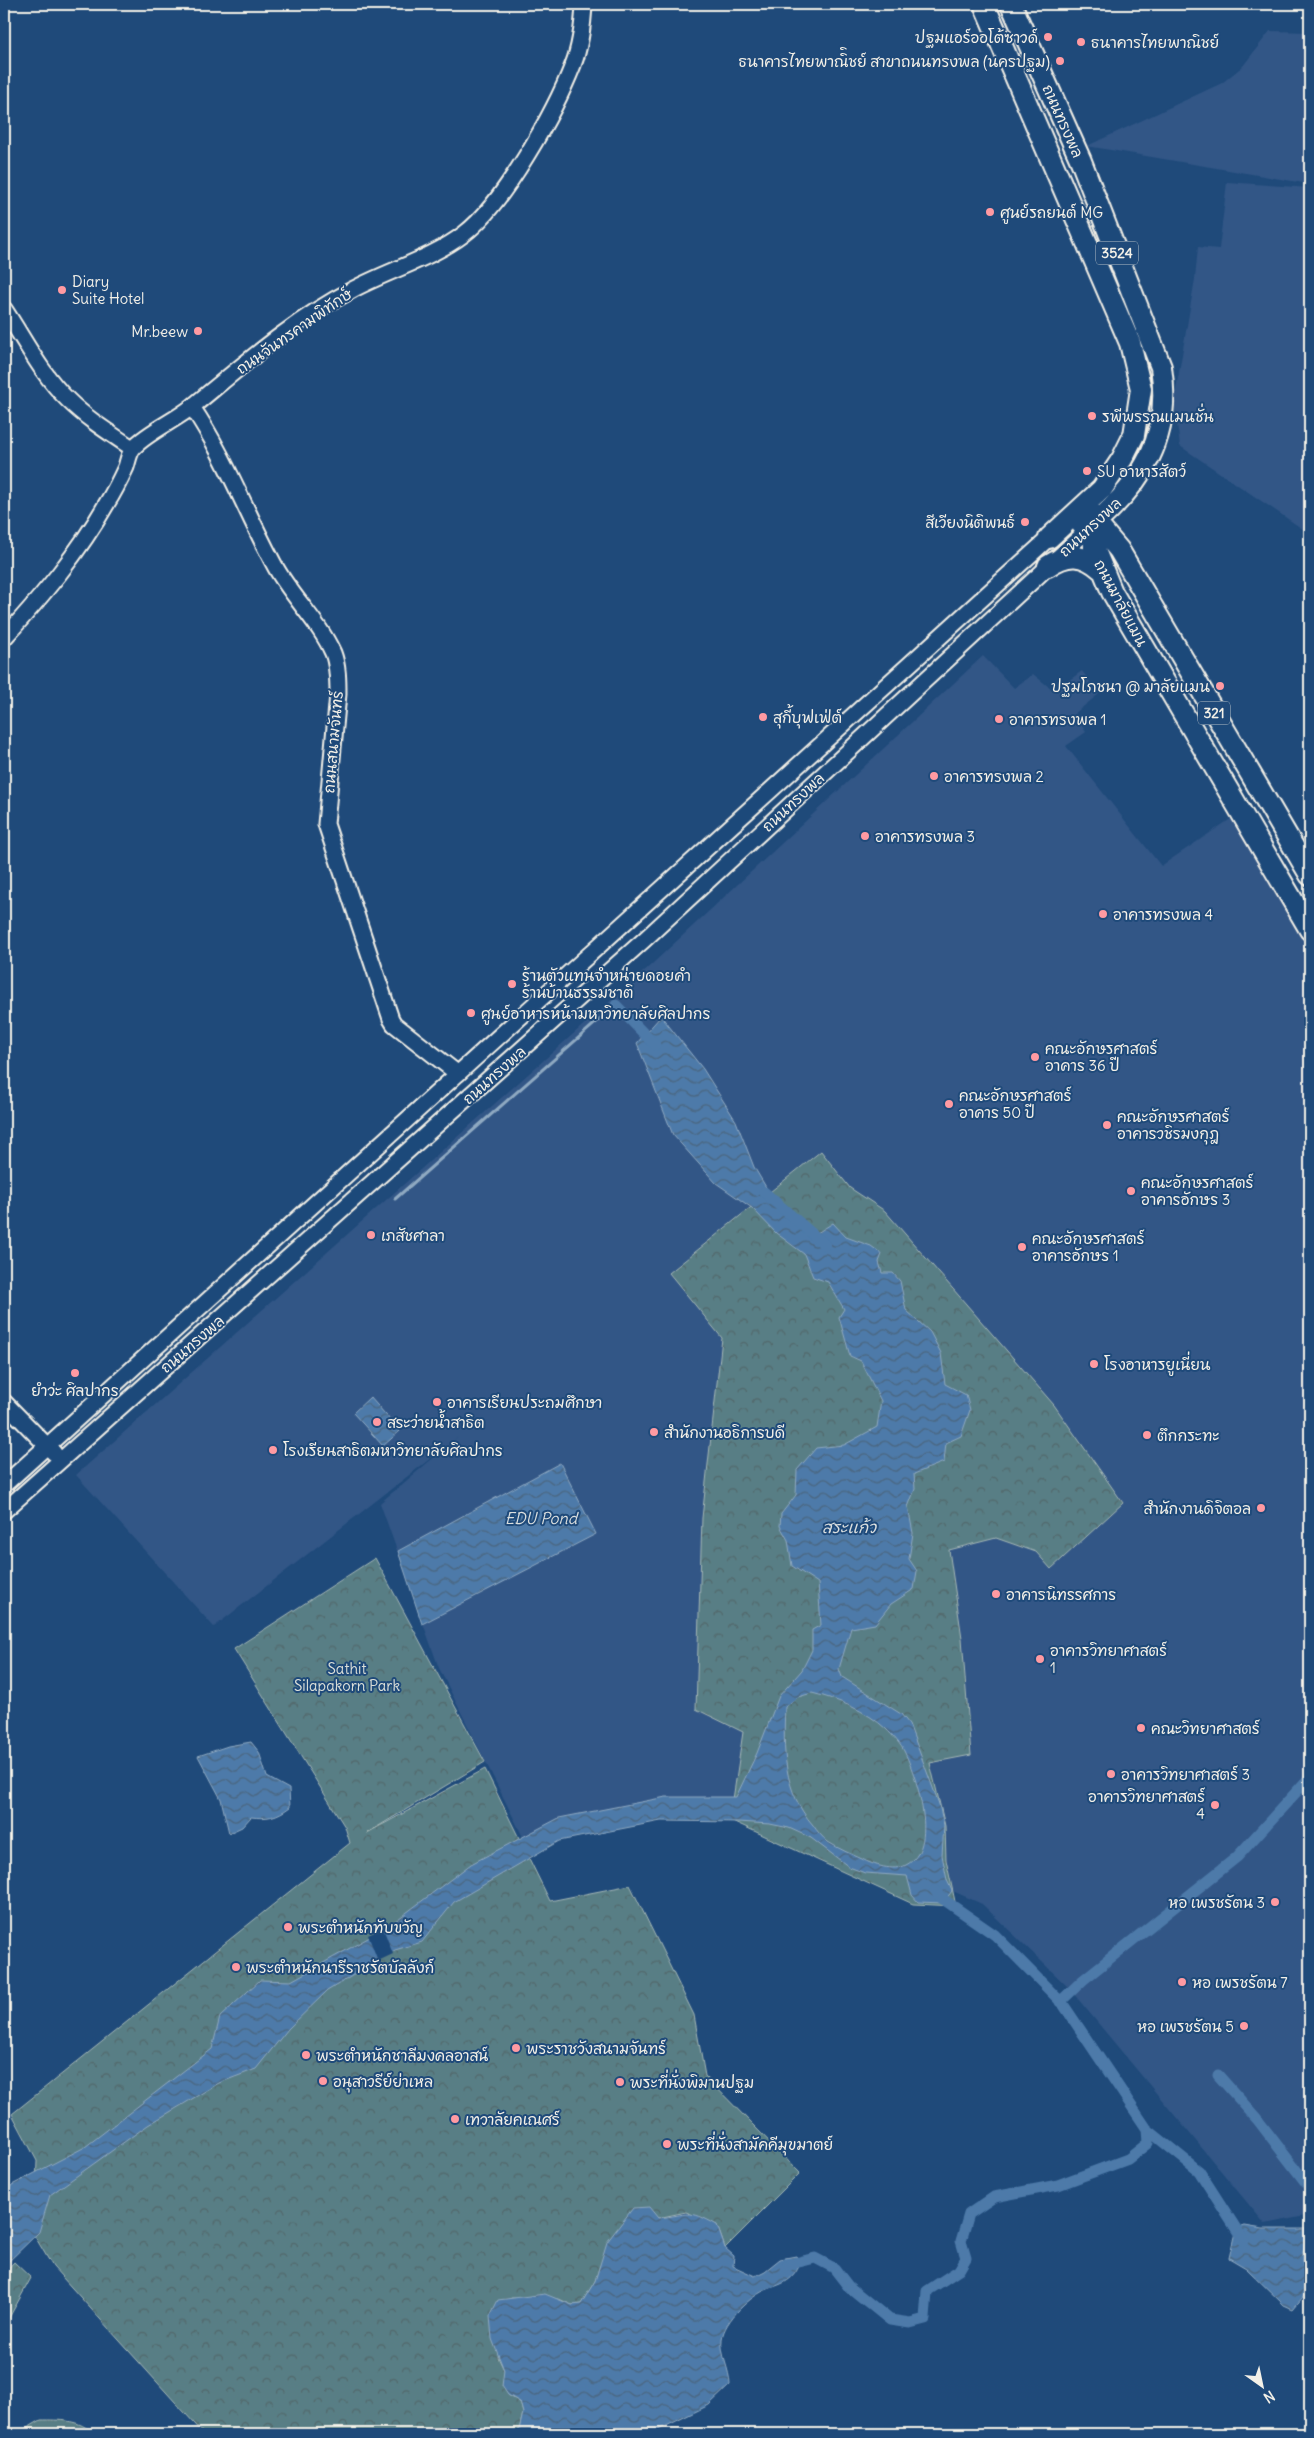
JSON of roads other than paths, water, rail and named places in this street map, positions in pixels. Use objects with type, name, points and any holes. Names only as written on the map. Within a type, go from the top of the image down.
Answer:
[{"type":"highway","name":"ถนนทรงพล","points":[[984,4],[1130,343],[1139,374],[1141,389],[1140,406],[1134,435],[1122,459],[1102,489],[1049,538]]},
{"type":"highway","name":"ถนนทรงพล","points":[[1011,4],[1081,161],[1161,367],[1164,386],[1164,407],[1157,440],[1144,468],[1118,504],[1092,526]]},
{"type":"highway","points":[[1049,538],[1064,528],[1076,524],[1092,526],[1096,500],[1102,489]]},
{"type":"highway","points":[[1118,504],[1116,527],[1119,550]]},
{"type":"highway","name":"ถนนมาลัยแมน","points":[[1310,875],[1119,550],[1102,530],[1092,526],[1094,548],[1100,569],[1310,930]]},
{"type":"highway","points":[[1048,566],[1071,555],[1091,561],[1100,569]]},
{"type":"main road","name":"ถนนจันทรคามพิทักษ์","points":[[132,448],[192,407],[244,364],[317,311],[354,289],[432,253],[464,234],[490,209],[553,108],[573,65],[583,27],[584,4]]},
{"type":"main road","points":[[4,309],[35,359],[67,400],[99,426],[132,448],[126,467],[107,503],[77,551],[61,574],[4,638]]},
{"type":"main road","name":"ถนนสนามจันทร์","points":[[192,407],[240,493],[278,570],[326,640],[334,655],[338,675],[338,694],[326,824],[391,1019],[454,1077],[467,1098]]},
{"type":"main road","name":"ถนนทรงพล","points":[[4,1511],[656,929],[1092,526]]},
{"type":"main road","name":"ถนนทรงพล","points":[[4,1485],[1049,538]]},
{"type":"main road","points":[[4,1402],[46,1446],[62,1459]]},
{"type":"water","name":"สระแก้ว","points":[[661,1016],[703,1069],[736,1121],[754,1167],[773,1199],[814,1235],[833,1223],[846,1237],[871,1246],[882,1254],[879,1262],[882,1273],[893,1273],[900,1281],[906,1310],[930,1332],[941,1353],[945,1384],[966,1395],[970,1410],[961,1436],[946,1443],[944,1462],[914,1474],[915,1489],[908,1507],[913,1533],[909,1559],[917,1571],[914,1589],[891,1604],[875,1624],[851,1628],[839,1669],[842,1677],[901,1714],[909,1724],[939,1804],[944,1825],[942,1855],[947,1880],[952,1891],[943,1903],[918,1902],[912,1895],[907,1876],[865,1873],[849,1867],[811,1838],[789,1828],[770,1824],[661,1821],[559,1841],[454,1902],[422,1942],[395,1950],[327,1991],[288,2029],[256,2069],[219,2083],[148,2125],[50,2195],[39,2232],[4,2266],[4,2195],[12,2185],[85,2147],[212,2049],[220,2017],[260,1980],[291,1981],[386,1928],[471,1864],[559,1818],[666,1797],[736,1797],[757,1753],[779,1696],[802,1670],[812,1650],[812,1630],[821,1625],[818,1583],[792,1566],[788,1540],[780,1526],[781,1514],[796,1495],[797,1470],[816,1448],[844,1445],[877,1427],[881,1401],[861,1361],[850,1356],[839,1317],[844,1309],[828,1282],[813,1277],[804,1254],[776,1233],[752,1208],[716,1183],[673,1135],[637,1043]],"holes":[[[812,1693],[851,1706],[870,1717],[891,1734],[905,1753],[920,1795],[924,1829],[922,1844],[916,1856],[906,1865],[896,1868],[878,1865],[832,1845],[818,1832],[803,1812],[796,1798],[790,1784],[785,1754],[785,1707],[798,1697]]]},
{"type":"water","name":"สระว่ายนำ้สาธิต","points":[[370,1397],[400,1431],[383,1446],[353,1413]]},
{"type":"water","name":"EDU Pond","points":[[560,1463],[596,1534],[422,1624],[398,1551]]},
{"type":"water","points":[[251,1742],[259,1752],[267,1777],[289,1789],[290,1807],[272,1816],[262,1818],[251,1817],[242,1827],[229,1833],[221,1799],[198,1756],[228,1746]]},
{"type":"water","points":[[649,2207],[658,2218],[688,2214],[699,2216],[717,2225],[725,2248],[734,2256],[733,2266],[755,2276],[780,2259],[796,2256],[800,2264],[791,2278],[754,2297],[739,2310],[728,2324],[722,2339],[722,2345],[730,2385],[709,2405],[650,2434],[518,2434],[523,2413],[520,2402],[508,2395],[502,2386],[504,2370],[492,2339],[490,2316],[498,2300],[545,2294],[572,2305],[581,2304],[595,2281],[607,2242],[633,2208]]},
{"type":"water","points":[[1245,2226],[1263,2229],[1310,2229],[1303,2252],[1303,2265],[1309,2275],[1308,2291],[1293,2309],[1284,2305],[1246,2268],[1229,2258],[1236,2228]]},
{"type":"waterway","points":[[395,1199],[616,1005]]},
{"type":"waterway","points":[[616,1005],[655,1045]]},
{"type":"waterway","points":[[764,1192],[825,1245]]},
{"type":"waterway","points":[[1060,2002],[1083,1980],[1237,1857],[1310,1777]]},
{"type":"waterway","points":[[786,2267],[815,2258],[834,2268],[848,2286],[890,2320],[910,2323],[925,2319],[927,2291],[959,2270],[966,2258],[961,2241],[969,2214],[994,2197],[1058,2185],[1128,2159],[1148,2143],[1147,2129],[1063,2004],[995,1935],[940,1897],[935,1890]]},
{"type":"waterway","points":[[1218,2075],[1257,2119],[1310,2188]]},
{"type":"waterway","points":[[1147,2129],[1199,2171],[1244,2241]]},
{"type":"place","name":"ปฐมแอร์ออโต้ซาวด์","points":[[1048,37]]},
{"type":"place","name":"ธนาคารไทยพาณิชย์","points":[[1081,42]]},
{"type":"place","name":"ธนาคารไทยพาณิิชย์ สาขาถนนทรงพล (นครปฐม)","points":[[1060,61]]},
{"type":"place","name":"ศูนย์รถยนต์ MG","points":[[990,212]]},
{"type":"place","name":"Diary Suite Hotel","points":[[62,290]]},
{"type":"place","name":"Mr.beew","points":[[198,331]]},
{"type":"place","name":"รพีพรรณแมนชั่น","points":[[1092,416]]},
{"type":"place","name":"SU อาหารสัตว์","points":[[1087,471]]},
{"type":"place","name":"สีเวียงนิติพนธ์","points":[[1025,522]]},
{"type":"place","name":"ปฐมโภชนา @ มาลัยแมน","points":[[1220,686]]},
{"type":"place","name":"สุกี้บุฟเฟ่ต์","points":[[763,717]]},
{"type":"place","name":"อาคารทรงพล 1","points":[[999,719]]},
{"type":"place","name":"อาคารทรงพล 2","points":[[934,776]]},
{"type":"place","name":"อาคารทรงพล 3","points":[[865,836]]},
{"type":"place","name":"อาคารทรงพล 4","points":[[1103,914]]},
{"type":"place","name":"ร้านตัวแทนจำหน่ายดอยคำ ร้านบ้านธรรมชาติ","points":[[512,984]]},
{"type":"place","name":"ศูนย์อาหารหน้ามหาวิทยาลัยศิลปากร","points":[[471,1013]]},
{"type":"place","name":"คณะอักษรศาสตร์ อาคาร 36 ปี","points":[[1035,1057]]},
{"type":"place","name":"คณะอักษรศาสตร์ อาคาร 50 ปี","points":[[949,1104]]},
{"type":"place","name":"คณะอักษรศาสตร์ อาคารวชิรมงกุฎ","points":[[1107,1125]]},
{"type":"place","name":"คณะอักษรศาสตร์ อาคารอักษร 3","points":[[1131,1191]]},
{"type":"place","name":"เภสัชศาลา","points":[[371,1235]]},
{"type":"place","name":"คณะอักษรศาสตร์ อาคารอักษร 1","points":[[1022,1247]]},
{"type":"place","name":"โรงอาหารยูเนี่ยน","points":[[1094,1364]]},
{"type":"place","name":"ยำว่ะ ศิลปากร","points":[[75,1373]]},
{"type":"place","name":"อาคารเรียนประถมศึกษา","points":[[437,1402]]},
{"type":"place","name":"สระว่ายนำ้สาธิต","points":[[377,1422]]},
{"type":"place","name":"สำนักงานอธิการบดี","points":[[654,1432]]},
{"type":"place","name":"ตึกกระทะ","points":[[1147,1435]]},
{"type":"place","name":"โรงเรียนสาธิตมหาวิทยาลัยศิลปากร","points":[[273,1450]]},
{"type":"place","name":"สำนักงานดิจิตอล","points":[[1261,1508]]},
{"type":"place","name":"อาคารนิทรรศการ","points":[[996,1594]]},
{"type":"place","name":"อาคารวิทยาศาสตร์ 1","points":[[1040,1659]]},
{"type":"place","name":"คณะวิทยาศาสตร์","points":[[1141,1728]]},
{"type":"place","name":"อาคารวิทยาศาสตร์ 3","points":[[1111,1774]]},
{"type":"place","name":"อาคารวิทยาศาสตร์ 4","points":[[1215,1805]]},
{"type":"place","name":"หอ เพรชรัตน 3","points":[[1275,1902]]},
{"type":"place","name":"พระตำหนักทับขวัญ","points":[[288,1927]]},
{"type":"place","name":"พระตำหนักนารีราชรัตบัลลังก์","points":[[236,1967]]},
{"type":"place","name":"หอ เพรชรัตน 7","points":[[1182,1982]]},
{"type":"place","name":"หอ เพรชรัตน 5","points":[[1244,2026]]},
{"type":"place","name":"พระราชวังสนามจันทร์","points":[[516,2048]]},
{"type":"place","name":"พระตำหนักชาลีมงคลอาสน์","points":[[306,2055]]},
{"type":"place","name":"อนุสาวรีย์ย่าเหล","points":[[323,2081]]},
{"type":"place","name":"พระที่นั่งพิมานปฐม","points":[[620,2082]]},
{"type":"place","name":"เทวาลัยคเณศร์","points":[[455,2119]]},
{"type":"place","name":"พระที่นั่งสามัคคีมุขมาตย์","points":[[667,2144]]},
{"type":"park label","name":"Sathit Silapakorn Park","points":[[347,1676]]}]
